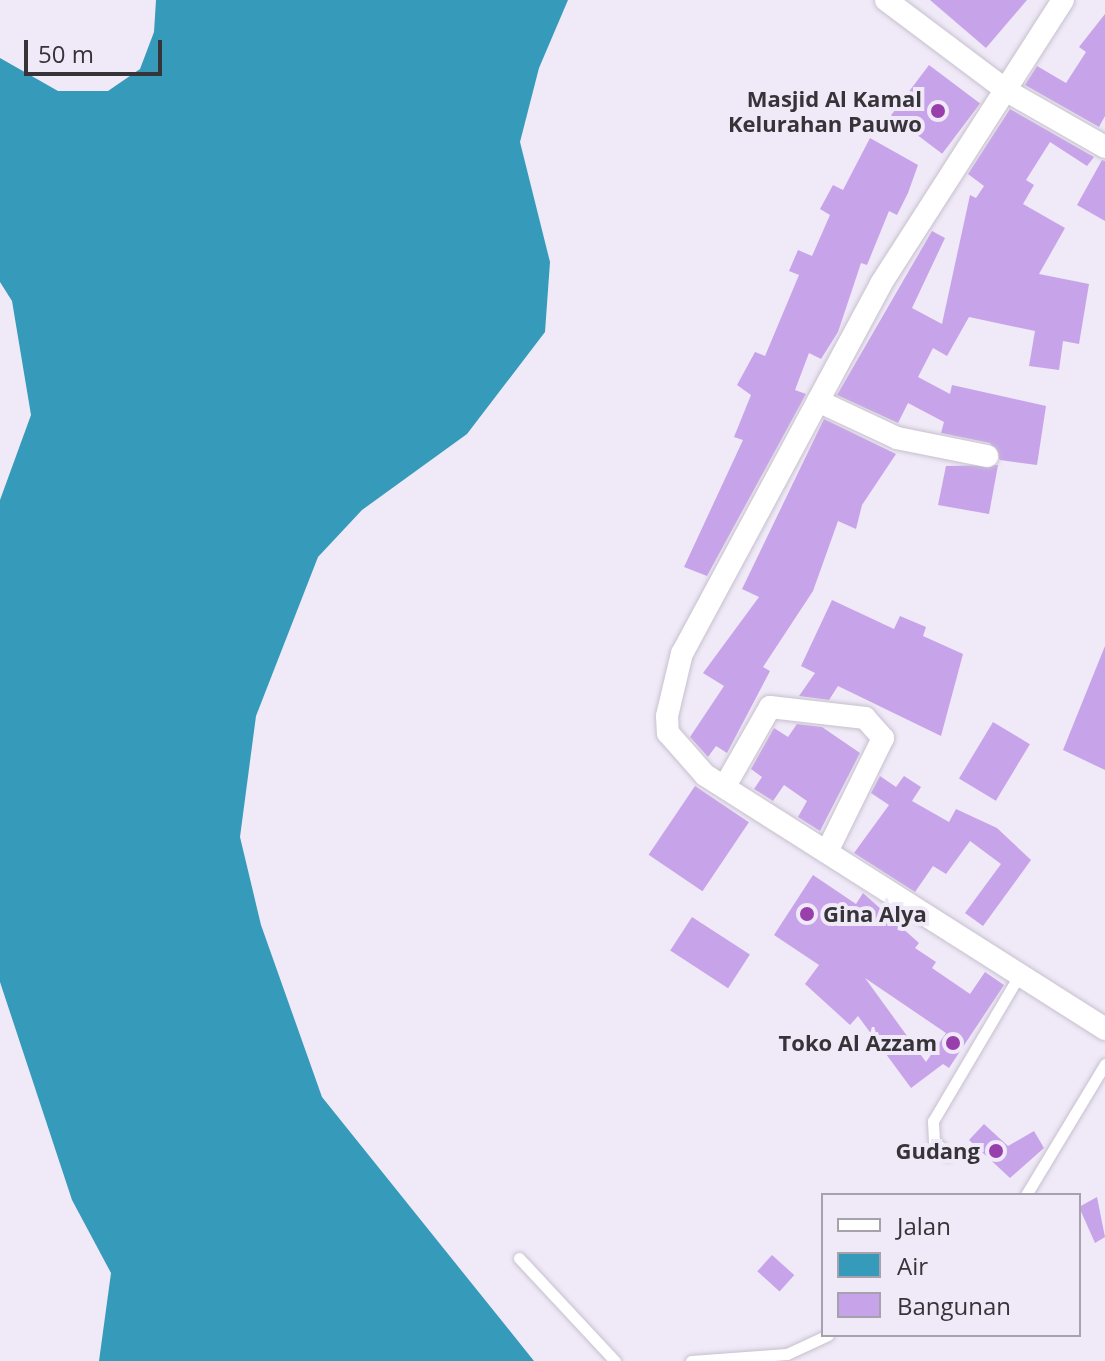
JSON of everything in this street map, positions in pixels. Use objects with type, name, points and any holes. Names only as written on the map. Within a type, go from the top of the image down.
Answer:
[{"type":"street","points":[[886,0],[1007,91],[1105,147]]},
{"type":"street","points":[[1063,0],[881,284],[669,686],[668,733],[725,786],[1105,1029]]},
{"type":"street","points":[[818,401],[897,438],[987,456]]},
{"type":"street","points":[[725,786],[770,707],[865,718],[883,738],[827,852]]},
{"type":"lane","points":[[948,1155],[934,1141],[933,1121],[1020,974]]},
{"type":"lane","points":[[1027,1193],[1105,1064]]},
{"type":"lane","points":[[519,1258],[615,1361]]},
{"type":"lane","points":[[691,1361],[787,1354],[824,1337]]},
{"type":"water","points":[[156,0],[568,0],[539,68],[520,142],[550,262],[545,332],[467,434],[362,510],[318,557],[256,716],[240,837],[261,925],[322,1097],[534,1361],[99,1361],[111,1273],[72,1200],[0,982],[0,500],[31,415],[12,301],[0,282],[0,58],[58,91],[108,91],[140,69],[154,32]]},
{"type":"building","points":[[930,0],[1027,0],[986,48]]},
{"type":"building","points":[[1105,14],[1105,116],[1099,127],[1025,85],[1037,66],[1066,83],[1086,52],[1079,47]]},
{"type":"building","name":"Masjid Al Kamal Kelurahan Pauwo","points":[[929,65],[980,104],[942,154],[891,115]]},
{"type":"building","points":[[1010,109],[1094,157],[1087,166],[1050,142],[1026,180],[1034,185],[1023,204],[1065,228],[1039,274],[1089,284],[1079,344],[1063,341],[1059,370],[1029,366],[1035,331],[969,317],[947,356],[933,348],[918,377],[950,394],[952,385],[1046,406],[1037,465],[1000,460],[990,443],[941,433],[944,422],[908,403],[898,423],[837,395],[932,231],[945,238],[912,308],[942,324],[970,195],[976,198],[984,186],[968,174]]},
{"type":"building","points":[[870,138],[918,165],[908,193],[897,215],[889,211],[867,265],[861,263],[838,332],[821,359],[809,353],[795,390],[806,394],[707,576],[684,567],[743,440],[734,437],[751,395],[737,385],[755,352],[765,356],[799,275],[789,271],[798,250],[812,256],[830,215],[820,209],[833,185],[843,190]]},
{"type":"building","points":[[1102,160],[1105,161],[1105,221],[1077,205]]},
{"type":"building","points":[[824,419],[896,454],[862,505],[856,529],[838,521],[813,591],[763,667],[770,671],[727,753],[716,746],[708,757],[690,737],[724,686],[703,673],[759,597],[742,589]]},
{"type":"building","points":[[998,465],[989,514],[938,505],[946,466]]},
{"type":"building","points":[[832,600],[894,629],[900,616],[926,627],[923,636],[963,654],[941,736],[838,686],[829,700],[799,696],[815,673],[801,666]]},
{"type":"building","points":[[1105,646],[1105,770],[1063,750]]},
{"type":"building","points":[[993,722],[1030,744],[996,801],[959,779]]},
{"type":"building","points":[[797,724],[822,727],[860,753],[820,831],[798,817],[807,801],[784,785],[773,801],[754,789],[762,777],[751,769],[774,728],[788,737]]},
{"type":"building","points":[[880,776],[896,787],[904,776],[921,787],[912,801],[949,822],[956,809],[997,828],[1031,860],[983,926],[965,913],[1001,864],[970,841],[946,874],[933,866],[915,892],[854,853],[889,805],[871,793]]},
{"type":"building","points":[[695,786],[749,822],[702,891],[649,855]]},
{"type":"building","points":[[813,875],[856,904],[863,893],[919,943],[915,948],[936,962],[932,968],[970,994],[985,972],[1004,985],[949,1068],[943,1064],[911,1088],[858,1016],[850,1025],[805,984],[819,965],[774,935]],"holes":[[[865,978],[946,1033],[926,1062]]]},
{"type":"building","points":[[692,917],[750,955],[728,988],[670,951]]},
{"type":"building","name":"Gudang","points":[[984,1124],[1008,1146],[1034,1131],[1044,1148],[1010,1178],[969,1140]]},
{"type":"building","points":[[1097,1197],[1105,1237],[1095,1243],[1081,1212],[1081,1206]]},
{"type":"building","points":[[772,1255],[794,1275],[780,1291],[757,1271]]},
{"type":"place","name":"Masjid Al Kamal Kelurahan Pauwo","points":[[938,111]]},
{"type":"place","name":"Gina Alya","points":[[807,914]]},
{"type":"place","name":"Toko Al Azzam","points":[[953,1043]]},
{"type":"place","name":"Gudang","points":[[996,1151]]}]
